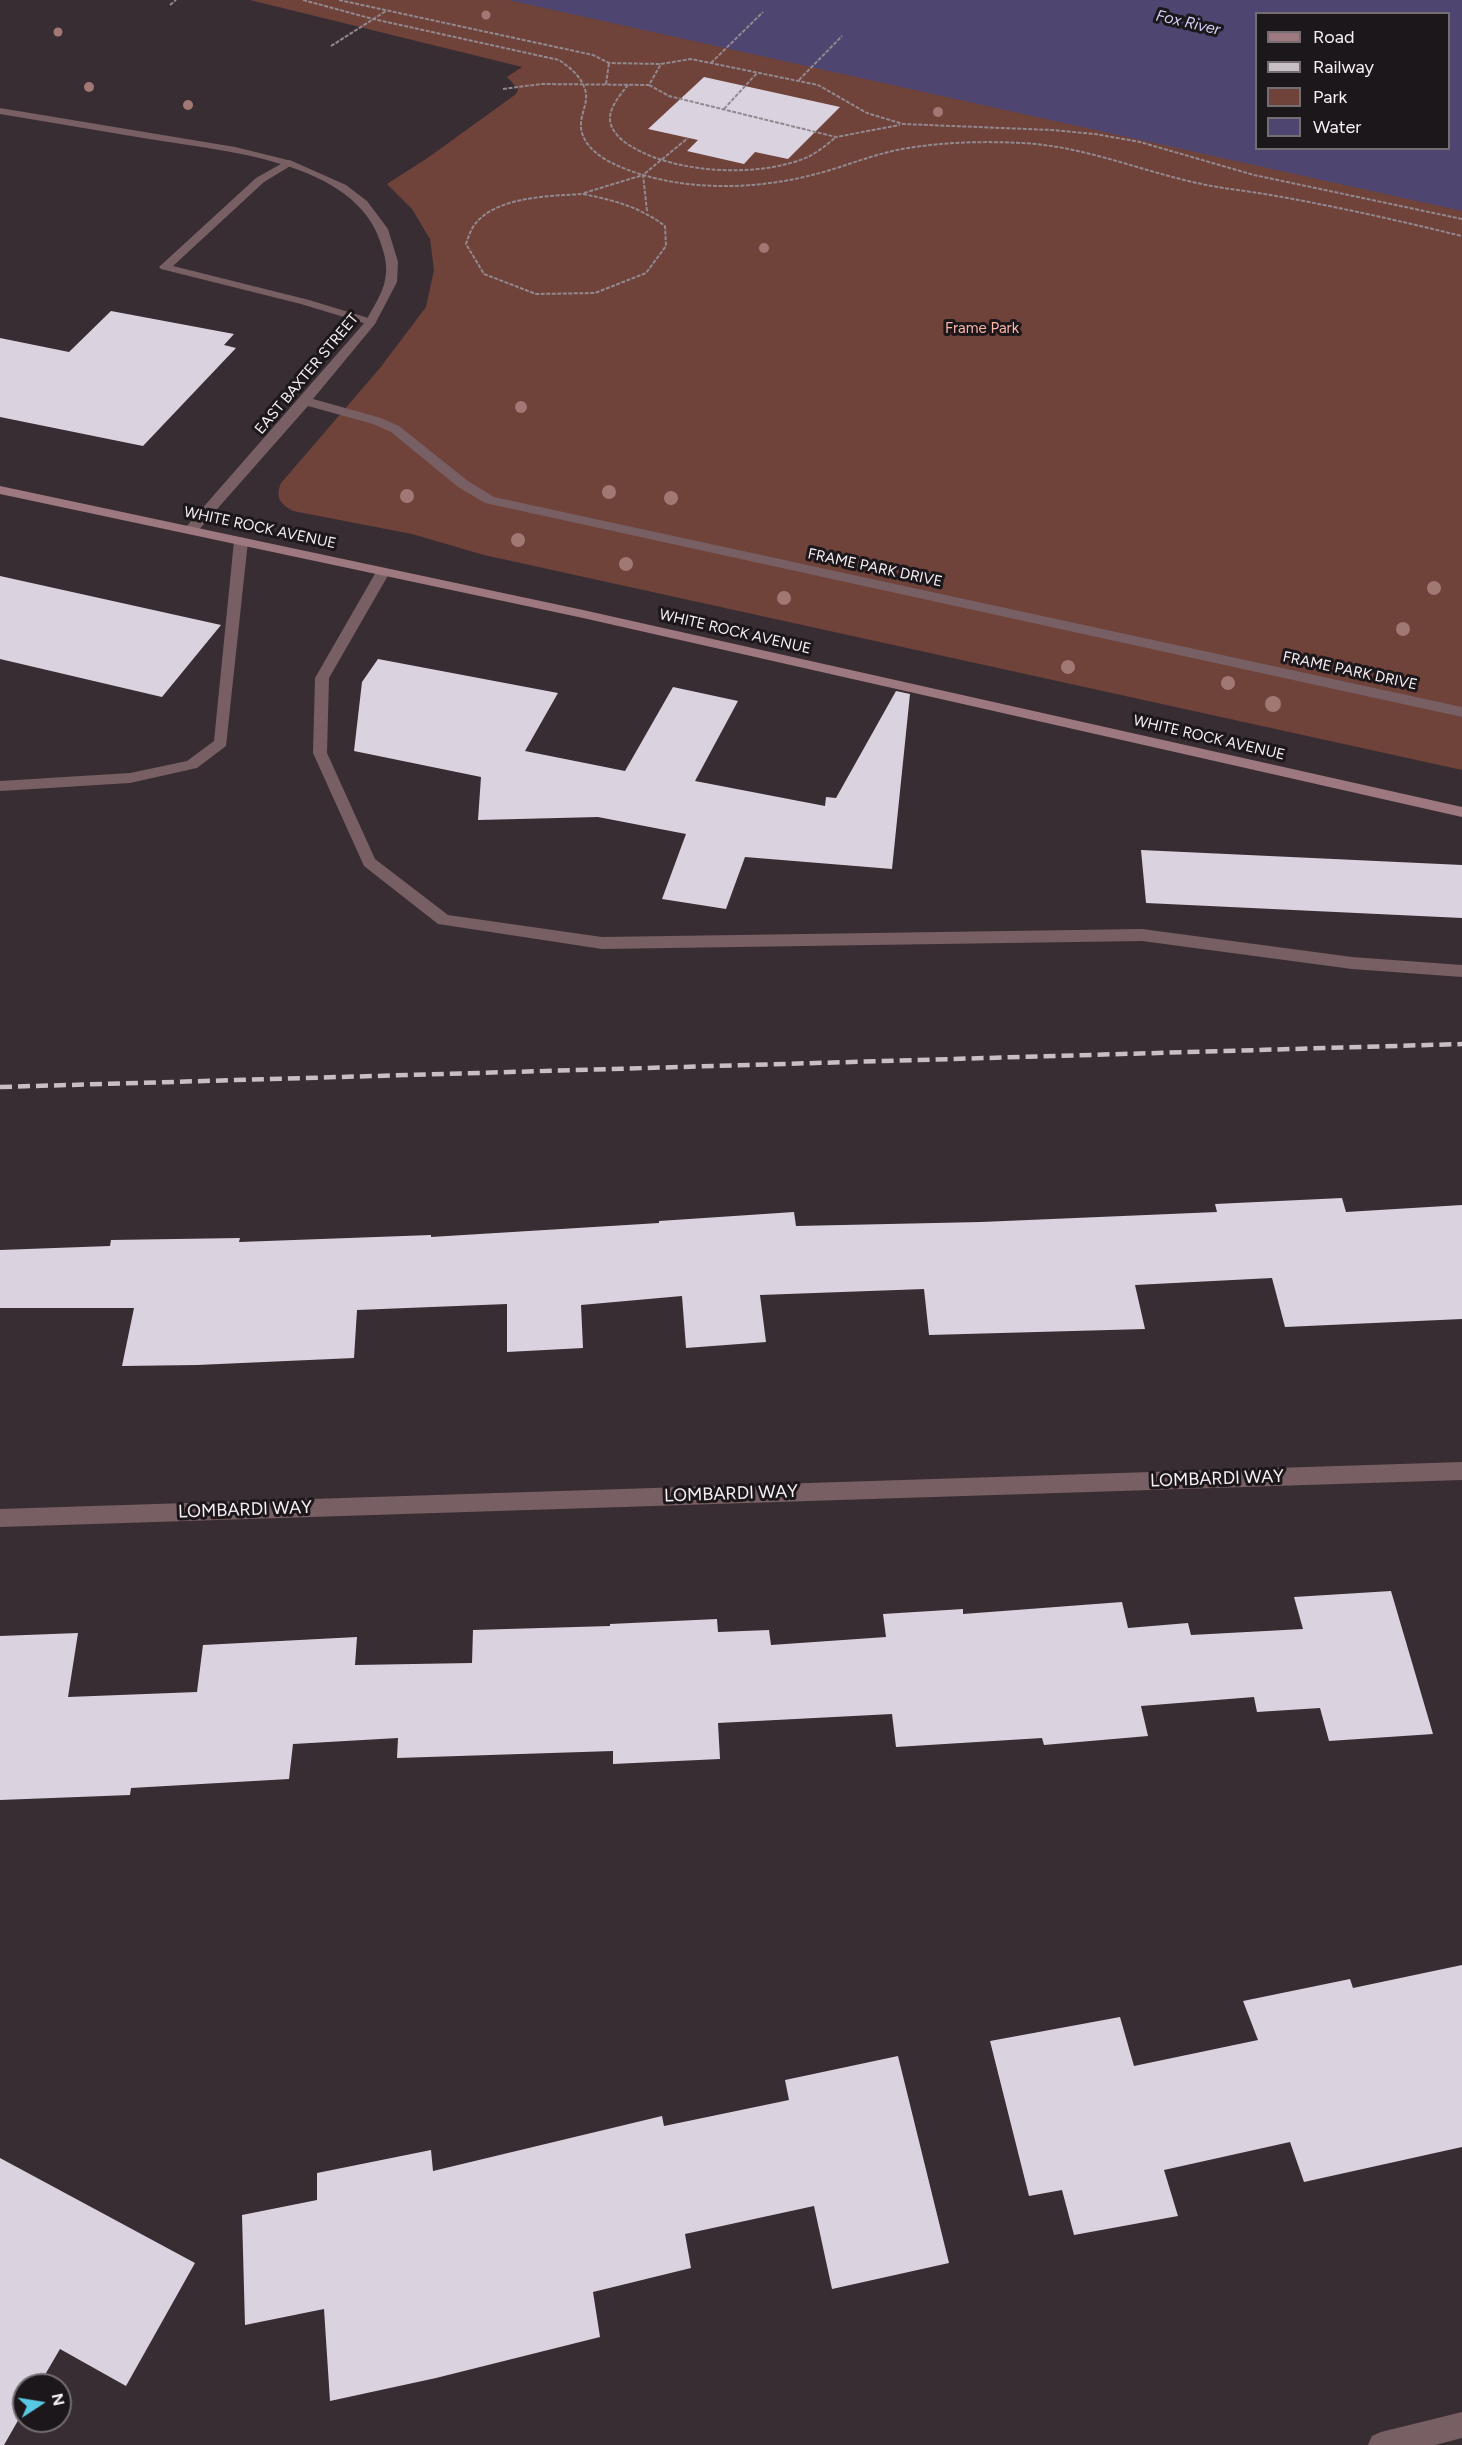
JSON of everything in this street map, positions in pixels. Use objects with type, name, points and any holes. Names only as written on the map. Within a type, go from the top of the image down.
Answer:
[{"type":"street","name":"EAST BAXTER STREET","points":[[0,111],[235,150],[288,163],[342,187],[363,203],[382,229],[392,262],[392,282],[371,322],[305,401],[190,530]]},
{"type":"street","points":[[288,163],[260,180],[165,267],[305,302],[371,322]]},
{"type":"street","name":"FRAME PARK DRIVE","points":[[305,401],[377,421],[395,429],[463,484],[490,500],[1462,712]]},
{"type":"street","name":"WHITE ROCK AVENUE","points":[[0,490],[595,617],[1462,812]]},
{"type":"street","points":[[0,786],[130,778],[192,765],[221,743],[241,541]]},
{"type":"street","points":[[383,572],[322,678],[320,753],[369,862],[444,920],[603,943],[1142,935],[1352,963],[1462,971]]},
{"type":"street","name":"LOMBARDI WAY","points":[[0,1518],[1462,1471]]},
{"type":"street","points":[[1381,2445],[1462,2425]]},
{"type":"path","points":[[170,5],[176,0]]},
{"type":"path","points":[[303,0],[373,19],[559,60],[571,67],[586,95],[581,126],[584,138],[595,151],[615,165],[643,175],[694,183],[736,186],[808,176],[852,161],[899,149],[954,143],[1015,143],[1075,150],[1120,161],[1165,176],[1278,196],[1462,236]]},
{"type":"path","points":[[339,0],[593,55],[609,63],[661,64],[691,59],[818,85],[867,113],[903,124]]},
{"type":"path","points":[[332,46],[386,11]]},
{"type":"path","points":[[711,63],[764,12]]},
{"type":"path","points":[[798,81],[842,36]]},
{"type":"path","points":[[606,84],[609,63]]},
{"type":"path","points":[[649,85],[661,64]]},
{"type":"path","points":[[723,110],[758,73]]},
{"type":"path","points":[[503,89],[541,84],[649,85],[669,96],[836,137],[903,124],[1095,134],[1140,142],[1254,175],[1462,219]]},
{"type":"path","points":[[629,84],[613,107],[610,120],[614,131],[642,154],[660,160],[696,168],[746,169],[800,160],[819,152],[836,137]]},
{"type":"path","points":[[584,194],[618,201],[647,211],[665,226],[666,246],[646,273],[595,293],[536,294],[484,274],[466,244],[475,224],[498,208],[537,197],[584,194],[643,175],[688,138]]},
{"type":"path","points":[[643,175],[647,211]]},
{"type":"green space","name":"Frame Park","points":[[250,0],[1462,0],[1462,770],[484,555],[412,534],[293,511],[285,506],[279,496],[281,483],[380,368],[426,307],[434,270],[430,239],[412,209],[387,184],[429,157],[516,94],[518,89],[507,77],[522,67]]},
{"type":"water","name":"Fox River","points":[[508,0],[1462,0],[1462,211]]},
{"type":"building","points":[[704,77],[840,107],[788,159],[755,152],[744,164],[687,151],[698,140],[648,129]]},
{"type":"building","points":[[111,311],[234,334],[224,345],[236,348],[143,446],[0,417],[0,338],[69,352]]},
{"type":"building","points":[[0,576],[221,625],[162,697],[0,659]]},
{"type":"building","points":[[378,659],[558,693],[525,751],[625,771],[673,687],[738,701],[695,781],[825,806],[826,797],[836,798],[896,691],[910,694],[892,869],[745,857],[726,909],[662,899],[686,834],[598,817],[478,820],[481,777],[354,751],[362,682]]},
{"type":"building","points":[[1141,850],[1462,865],[1462,918],[1146,903]]},
{"type":"building","points":[[1342,1198],[1346,1212],[1462,1205],[1462,1319],[1285,1327],[1272,1278],[1135,1285],[1145,1329],[929,1335],[924,1289],[760,1295],[766,1342],[686,1348],[682,1296],[581,1305],[583,1348],[507,1352],[507,1304],[357,1310],[354,1358],[122,1366],[134,1308],[0,1308],[0,1250],[110,1246],[111,1240],[240,1238],[239,1242],[431,1235],[431,1237],[794,1212],[796,1226],[981,1222],[1217,1212],[1215,1204]]},
{"type":"building","points":[[1391,1591],[1433,1734],[1329,1741],[1320,1708],[1257,1712],[1254,1697],[1141,1706],[1148,1736],[1044,1745],[1042,1738],[896,1747],[892,1714],[718,1723],[720,1759],[613,1764],[613,1751],[397,1758],[398,1738],[293,1744],[289,1779],[131,1788],[130,1795],[0,1800],[0,1636],[78,1633],[68,1697],[197,1692],[203,1645],[357,1637],[355,1665],[472,1663],[473,1630],[610,1626],[610,1624],[717,1619],[718,1632],[769,1630],[771,1645],[886,1637],[883,1614],[963,1609],[963,1614],[1122,1602],[1128,1628],[1188,1623],[1191,1635],[1303,1629],[1294,1597]]},
{"type":"building","points":[[1462,1965],[1462,2147],[1304,2182],[1290,2142],[1164,2170],[1178,2216],[1074,2235],[1062,2190],[1029,2196],[990,2041],[1120,2017],[1134,2066],[1258,2040],[1243,2001],[1350,1979],[1353,1988]]},
{"type":"building","points":[[898,2056],[949,2263],[832,2289],[814,2206],[685,2234],[691,2268],[593,2292],[600,2337],[436,2378],[330,2401],[324,2309],[245,2325],[242,2215],[317,2200],[317,2173],[431,2150],[433,2171],[662,2116],[664,2126],[789,2100],[785,2080]]},
{"type":"building","points":[[0,2158],[195,2263],[126,2386],[60,2349],[46,2373],[12,2373],[12,2431],[4,2445],[0,2445]]},
{"type":"railway","points":[[0,1087],[1462,1044]]}]
